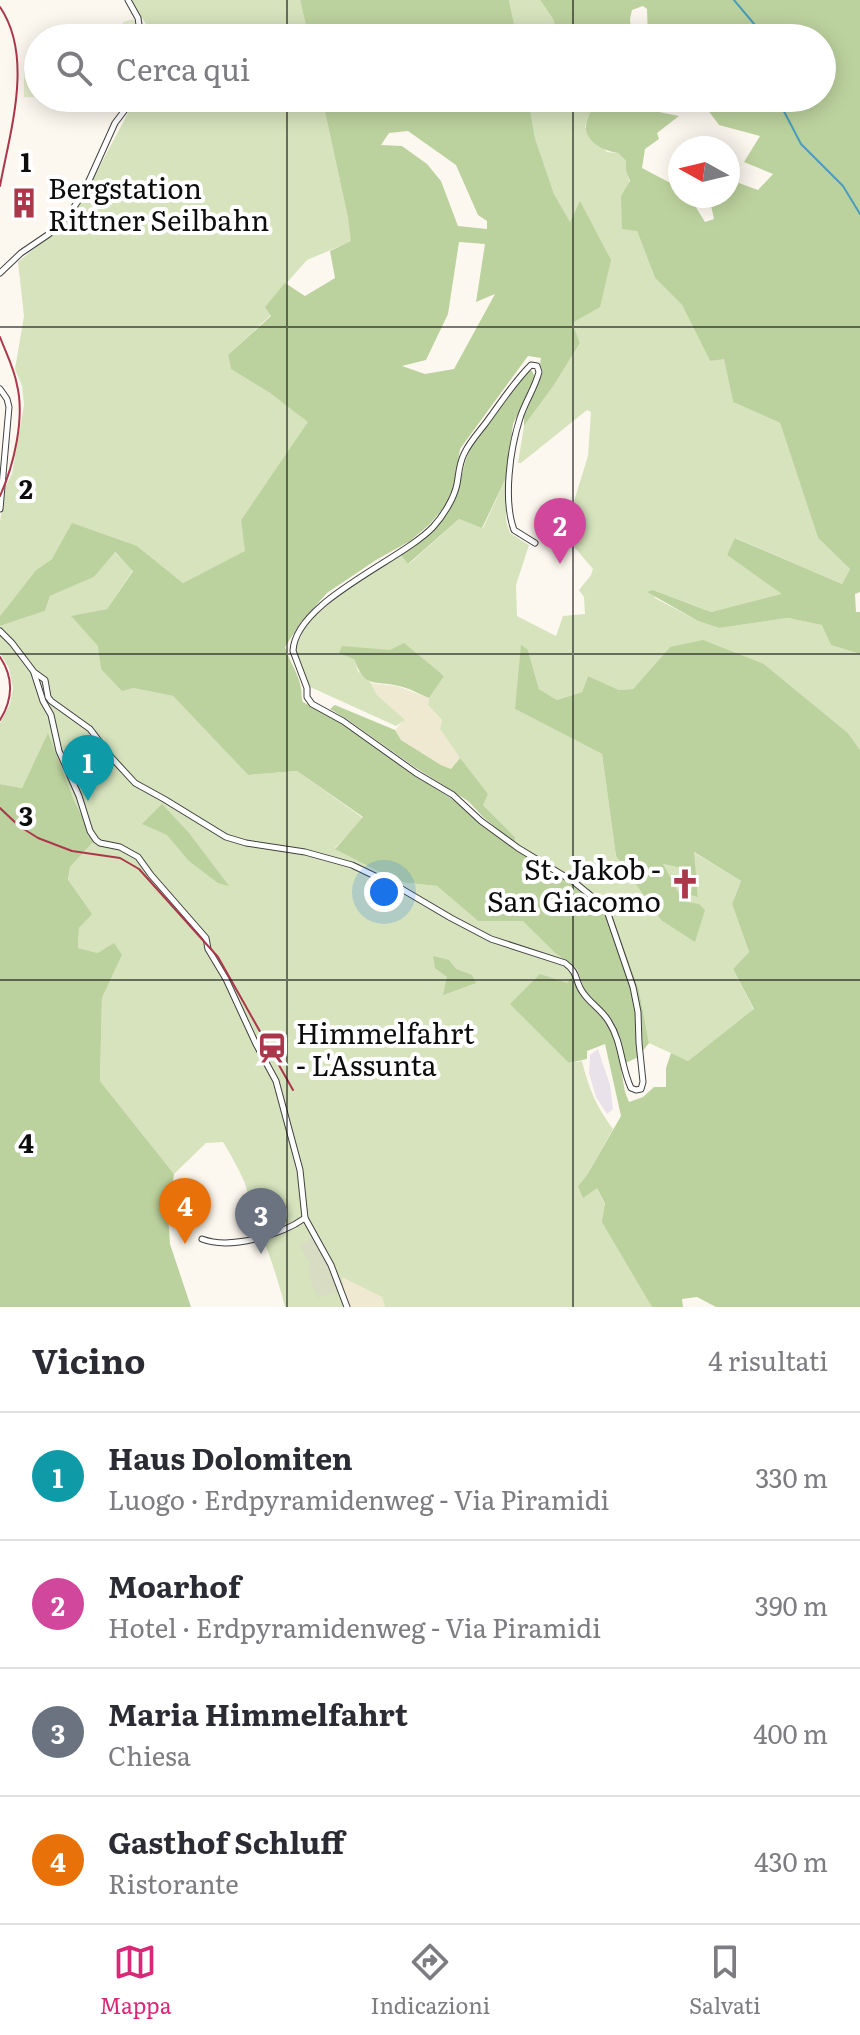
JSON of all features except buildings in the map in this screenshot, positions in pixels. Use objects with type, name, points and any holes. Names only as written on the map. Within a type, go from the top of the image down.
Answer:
[{"type":"street","points":[[128,0],[139,24]]},
{"type":"street","points":[[0,273],[69,214],[83,194],[115,123],[123,112]]},
{"type":"street","points":[[0,631],[34,672],[45,680],[51,701],[90,729],[135,783],[226,837],[305,852],[352,865],[491,939],[565,963],[574,970],[583,993],[610,1023],[620,1046],[631,1088],[636,1090],[641,1089],[643,1082],[638,1012],[633,987],[606,908],[574,882],[493,830],[453,795],[343,721],[312,704],[307,697],[307,688],[293,648],[298,633],[327,602],[351,582],[409,547],[433,527],[456,488],[460,463],[466,450],[531,365],[537,366],[539,372],[516,435],[508,515],[514,530],[535,543]]},
{"type":"street","points":[[0,389],[9,403],[0,509]]},
{"type":"street","points":[[34,672],[51,715],[59,751],[90,831],[96,840],[120,847],[143,862],[206,938],[208,949],[276,1081],[300,1170],[305,1218],[331,1265],[347,1307]]},
{"type":"street","points":[[202,1239],[221,1243],[249,1240],[305,1218]]},
{"type":"shaded area","points":[[371,683],[397,686],[429,698],[428,705],[442,720],[440,729],[460,758],[451,769],[401,740],[395,730],[404,720],[377,695]]},
{"type":"shaded area","points":[[598,1049],[610,1085],[613,1109],[607,1114],[596,1097],[589,1073],[590,1055]]},
{"type":"shaded area","points":[[341,1276],[382,1297],[385,1307],[347,1307]]},
{"type":"green space","points":[[130,0],[300,0],[306,24],[146,24]]},
{"type":"green space","points":[[300,0],[509,0],[514,24],[306,24]]},
{"type":"green space","points":[[509,0],[540,0],[555,24],[514,24]]},
{"type":"green space","points":[[540,0],[860,0],[860,592],[855,594],[856,612],[860,612],[860,654],[831,645],[822,625],[788,618],[719,628],[698,621],[647,592],[653,590],[711,612],[782,594],[727,555],[735,538],[842,584],[850,569],[818,538],[780,423],[733,402],[724,359],[710,361],[682,305],[655,278],[637,231],[622,229],[621,196],[630,181],[626,161],[618,153],[594,143],[586,128],[590,112],[659,112],[679,116],[657,133],[659,139],[645,149],[642,168],[668,182],[668,208],[696,208],[705,222],[714,219],[712,208],[740,208],[740,183],[758,190],[773,174],[744,162],[760,136],[719,125],[709,112],[836,112],[836,24],[648,24],[647,9],[643,6],[632,10],[630,24],[555,24]]},
{"type":"green space","points":[[133,19],[136,24],[123,24]]},
{"type":"green space","points":[[129,112],[325,112],[352,241],[307,260],[266,306],[271,315],[228,355],[231,369],[309,422],[241,520],[246,551],[183,583],[137,546],[52,559],[36,570],[0,616],[0,521],[24,405],[22,386],[15,369],[24,316],[18,262],[69,220]]},
{"type":"green space","points":[[325,112],[530,112],[535,138],[554,194],[570,222],[580,201],[611,260],[600,307],[572,323],[580,343],[524,426],[524,417],[543,372],[541,358],[528,356],[460,449],[454,486],[445,506],[410,541],[327,593],[301,622],[285,647],[300,683],[303,702],[343,724],[463,806],[480,824],[575,886],[604,912],[610,908],[639,990],[649,1043],[638,1057],[626,1063],[613,1022],[585,991],[577,969],[555,953],[523,921],[478,921],[437,886],[399,882],[335,849],[363,817],[297,771],[248,775],[173,696],[133,688],[122,691],[101,669],[98,646],[71,616],[107,609],[133,571],[115,552],[94,577],[50,596],[45,611],[0,626],[0,616],[36,570],[52,559],[72,523],[137,546],[183,583],[245,551],[241,520],[308,422],[231,369],[228,355],[271,316],[265,307],[285,283],[305,296],[335,278],[330,251],[351,241]],"holes":[[[408,131],[456,165],[478,215],[487,221],[487,229],[458,226],[441,181],[427,164],[402,146],[381,145],[389,133]],[[459,242],[485,244],[476,302],[495,294],[454,369],[425,374],[402,366],[426,360],[448,314]]]},
{"type":"green space","points":[[530,112],[590,112],[585,127],[607,152],[618,153],[626,161],[637,231],[655,278],[682,305],[710,361],[724,358],[733,402],[780,423],[818,538],[850,569],[842,584],[736,538],[727,555],[784,594],[711,612],[653,590],[655,598],[698,621],[719,628],[788,618],[823,625],[831,645],[860,654],[860,750],[848,733],[764,664],[670,647],[633,689],[619,690],[588,676],[582,692],[557,700],[539,689],[528,650],[515,709],[602,754],[616,856],[661,920],[698,904],[683,901],[662,864],[690,870],[692,895],[698,896],[693,852],[741,881],[732,904],[749,952],[733,969],[754,1010],[688,1061],[649,1043],[639,990],[610,908],[576,881],[515,843],[515,837],[482,804],[488,794],[440,729],[442,720],[428,705],[429,698],[444,675],[391,650],[354,659],[358,671],[371,683],[377,695],[405,720],[396,726],[308,686],[295,650],[305,627],[360,579],[400,554],[409,564],[459,519],[483,528],[506,478],[506,521],[510,533],[529,545],[516,585],[517,616],[556,636],[563,616],[585,614],[584,597],[579,590],[593,569],[575,548],[569,535],[570,514],[588,456],[591,412],[587,410],[518,463],[524,426],[580,343],[571,323],[580,202],[570,223],[554,194],[535,138]]},
{"type":"green space","points":[[529,371],[535,377],[513,424],[506,478],[482,528],[459,519],[408,564],[400,554],[418,542],[443,516],[455,495],[470,450]]},
{"type":"green space","points":[[114,552],[133,570],[107,609],[72,617],[99,646],[101,669],[133,688],[173,696],[248,775],[297,771],[363,818],[335,848],[399,882],[437,886],[478,921],[523,920],[555,953],[577,969],[568,983],[569,1063],[582,1061],[594,1097],[613,1129],[578,1186],[597,1188],[652,1307],[385,1307],[382,1297],[342,1277],[347,1307],[285,1307],[244,1181],[223,1142],[206,1143],[174,1174],[100,1081],[102,998],[122,955],[78,948],[79,928],[91,914],[68,881],[70,867],[94,841],[48,734],[22,788],[0,784],[0,723],[10,704],[13,688],[9,668],[0,653],[0,626],[45,611],[50,596],[94,577]]},
{"type":"green space","points":[[703,640],[764,664],[848,733],[860,750],[860,1307],[716,1307],[697,1297],[682,1299],[683,1307],[652,1307],[602,1222],[605,1204],[597,1188],[583,1198],[578,1186],[621,1116],[605,1044],[587,1051],[587,1059],[569,1063],[510,1004],[540,974],[567,983],[573,975],[582,995],[609,1024],[629,1102],[643,1097],[654,1087],[666,1087],[666,1068],[671,1053],[688,1061],[754,1009],[733,969],[749,952],[732,904],[741,881],[694,852],[698,897],[691,895],[693,880],[690,870],[663,864],[683,901],[699,904],[705,910],[695,942],[661,920],[616,856],[602,754],[515,709],[521,645],[528,650],[539,689],[557,700],[582,692],[588,676],[619,690],[633,689],[670,647]]},
{"type":"green space","points":[[404,643],[444,676],[429,698],[403,687],[371,682],[362,675],[354,659],[339,653],[342,646],[390,650]]},
{"type":"green space","points":[[335,705],[395,730],[401,740],[441,765],[451,769],[460,758],[488,794],[483,805],[515,837],[515,843],[468,801],[330,709]]},
{"type":"green space","points":[[48,733],[94,841],[70,867],[68,880],[92,914],[79,928],[78,948],[98,953],[114,943],[122,955],[102,998],[100,1081],[174,1174],[168,1214],[170,1244],[191,1307],[0,1307],[0,784],[22,788]]},
{"type":"green space","points":[[162,804],[189,833],[229,886],[218,883],[189,861],[167,835],[142,824]]},
{"type":"green space","points":[[433,956],[449,960],[456,969],[472,975],[476,983],[443,995],[447,977],[435,968]]},
{"type":"green space","points":[[315,1237],[339,1291],[318,1298],[309,1276],[310,1265],[300,1245]]},
{"type":"waterway","points":[[734,0],[754,24]]},
{"type":"waterway","points":[[784,112],[801,144],[843,186],[860,214]]},
{"type":"railway","points":[[0,7],[16,48],[18,71],[0,186]]},
{"type":"railway","points":[[0,337],[16,379],[20,412],[14,456],[0,496]]},
{"type":"railway","points":[[0,657],[10,681],[7,704],[0,720]]},
{"type":"railway","points":[[0,808],[38,838],[72,851],[120,858],[139,869],[218,957],[293,1090]]},
{"type":"place","name":"Bergstation Rittner Seilbahn","points":[[24,203]]},
{"type":"place","name":"Moarhof","points":[[560,564]]},
{"type":"place","name":"Haus Dolomiten","points":[[88,801]]},
{"type":"place","name":"St. Jakob - San Giacomo","points":[[685,884]]},
{"type":"place","name":"Himmelfahrt - L'Assunta","points":[[272,1048]]},
{"type":"place","name":"Gasthof Schluff","points":[[185,1244]]},
{"type":"place","name":"Maria Himmelfahrt","points":[[261,1254]]}]
